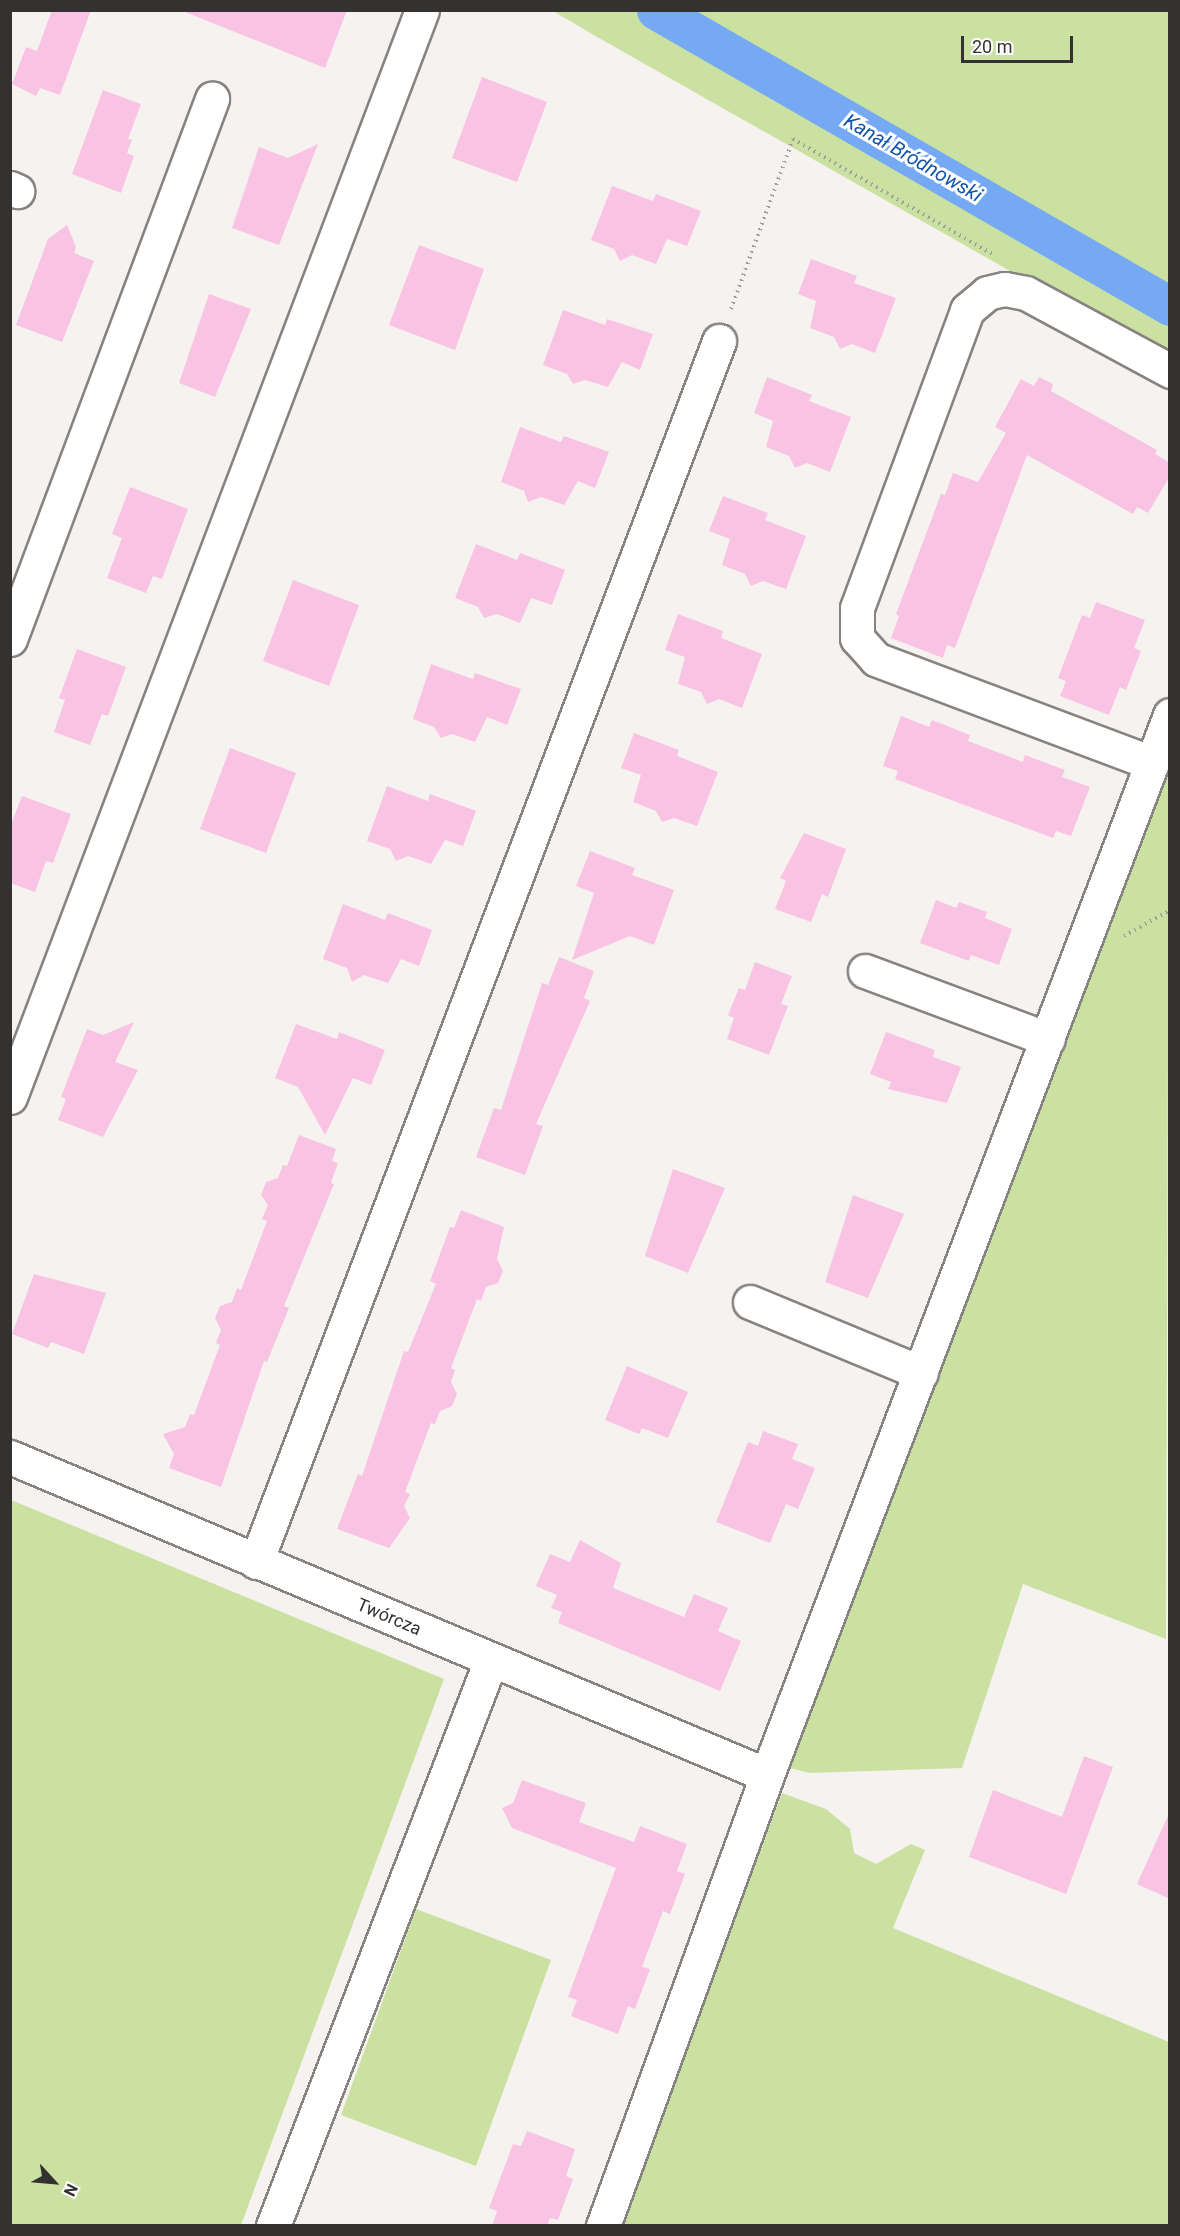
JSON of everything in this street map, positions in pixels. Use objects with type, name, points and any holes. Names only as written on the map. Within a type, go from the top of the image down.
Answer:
[{"type":"street","points":[[10,1097],[422,10]]},
{"type":"street","points":[[10,639],[212,99]]},
{"type":"street","points":[[1152,763],[876,659],[857,638],[857,608],[967,310],[987,293],[1005,289],[1026,294],[1170,371]]},
{"type":"street","points":[[256,1562],[719,341]]},
{"type":"street","points":[[603,2226],[767,1775],[1170,715]]},
{"type":"street","points":[[865,972],[1047,1039]]},
{"type":"street","points":[[750,1302],[921,1373]]},
{"type":"street","name":"Twórcza","points":[[10,1457],[767,1775]]},
{"type":"street","points":[[273,2226],[491,1660]]},
{"type":"path","points":[[719,341],[793,139],[997,257]]},
{"type":"green space","points":[[553,11],[1169,11],[1169,361],[599,38]]},
{"type":"green space","points":[[1169,751],[1166,1639],[1023,1584],[962,1768],[809,1773],[790,1768]]},
{"type":"green space","points":[[11,1500],[444,1679],[241,2225],[11,2225]]},
{"type":"green space","points":[[782,1793],[826,1809],[850,1829],[854,1853],[876,1864],[911,1844],[925,1850],[893,1928],[1169,2042],[1169,2225],[620,2226]]},
{"type":"green space","points":[[416,1909],[551,1960],[476,2166],[341,2115]]},
{"type":"building","points":[[52,10],[91,10],[60,95],[40,88],[36,96],[12,84],[26,47],[37,51]]},
{"type":"building","points":[[180,10],[347,10],[325,68]]},
{"type":"building","points":[[482,77],[547,102],[517,182],[452,158]]},
{"type":"building","points":[[103,90],[141,104],[128,139],[132,140],[127,153],[134,156],[121,193],[72,174]]},
{"type":"building","points":[[318,144],[279,245],[232,228],[259,147],[288,158]]},
{"type":"building","points":[[612,186],[653,201],[656,194],[701,211],[687,246],[667,239],[656,264],[632,255],[620,261],[614,249],[591,240]]},
{"type":"building","points":[[67,225],[76,247],[74,253],[94,261],[62,342],[16,325],[48,239]]},
{"type":"building","points":[[419,245],[484,269],[455,350],[389,325]]},
{"type":"building","points":[[811,259],[857,276],[854,283],[896,298],[875,353],[852,344],[840,349],[834,337],[810,328],[816,301],[798,294]]},
{"type":"building","points":[[209,294],[251,309],[215,397],[179,383]]},
{"type":"building","points":[[563,310],[605,325],[607,319],[653,334],[640,370],[622,362],[608,387],[585,380],[573,384],[567,374],[543,365]]},
{"type":"building","points":[[767,377],[812,395],[809,401],[851,417],[830,472],[807,463],[795,468],[789,456],[766,447],[773,421],[754,413]]},
{"type":"building","points":[[1039,377],[1053,384],[1051,391],[1157,450],[1155,454],[1170,463],[1170,476],[1148,513],[1137,507],[1133,514],[1027,455],[955,648],[947,645],[943,658],[891,638],[899,616],[896,614],[941,494],[945,495],[953,473],[978,482],[1006,433],[995,427],[1021,379],[1034,386]]},
{"type":"building","points":[[520,427],[561,442],[564,436],[609,452],[595,488],[578,481],[564,505],[541,497],[528,502],[524,491],[501,482]]},
{"type":"building","points":[[130,487],[188,509],[162,579],[153,576],[146,593],[107,578],[122,538],[112,534]]},
{"type":"building","points":[[723,496],[768,513],[765,520],[806,536],[786,589],[763,581],[751,586],[745,574],[722,565],[730,539],[709,531]]},
{"type":"building","points":[[476,544],[517,560],[520,553],[565,570],[552,605],[531,598],[520,623],[497,614],[484,618],[478,607],[455,598]]},
{"type":"building","points":[[293,580],[359,605],[329,686],[263,661]]},
{"type":"building","points":[[1096,602],[1145,620],[1134,648],[1141,651],[1126,690],[1120,687],[1109,715],[1060,696],[1066,681],[1058,678],[1082,615],[1090,618]]},
{"type":"building","points":[[678,614],[723,631],[721,638],[762,654],[742,708],[719,699],[707,704],[701,692],[678,684],[685,657],[665,650]]},
{"type":"building","points":[[77,649],[126,667],[108,716],[102,714],[90,745],[54,732],[65,700],[59,698]]},
{"type":"building","points":[[431,664],[473,679],[475,673],[521,689],[507,725],[487,717],[475,742],[452,734],[441,738],[434,727],[413,719]]},
{"type":"building","points":[[901,716],[929,727],[932,720],[970,735],[968,741],[1023,762],[1025,755],[1065,770],[1062,777],[1090,787],[1071,836],[1056,831],[1053,838],[895,779],[898,771],[883,766]]},
{"type":"building","points":[[634,733],[679,750],[677,756],[718,772],[697,826],[674,818],[662,822],[656,811],[633,802],[641,775],[621,768]]},
{"type":"building","points":[[230,748],[296,773],[266,853],[200,829]]},
{"type":"building","points":[[387,786],[428,801],[430,794],[476,811],[463,846],[445,840],[431,864],[408,856],[396,861],[390,849],[367,841]]},
{"type":"building","points":[[22,796],[71,814],[53,863],[46,861],[35,892],[10,883],[10,827]]},
{"type":"building","points":[[804,833],[846,849],[828,897],[822,894],[811,922],[775,909],[786,881],[780,878]]},
{"type":"building","points":[[590,851],[635,868],[632,875],[674,890],[654,945],[630,936],[572,960],[594,893],[576,886]]},
{"type":"building","points":[[936,900],[956,908],[959,902],[987,912],[985,918],[1012,929],[999,965],[971,955],[969,961],[920,943]]},
{"type":"building","points":[[343,904],[385,920],[388,913],[432,930],[419,966],[401,959],[388,983],[364,975],[352,982],[347,968],[323,959]]},
{"type":"building","points":[[559,957],[594,971],[584,998],[590,1001],[536,1124],[543,1126],[525,1175],[476,1157],[494,1108],[501,1110],[542,983],[548,985]]},
{"type":"building","points":[[755,962],[792,976],[781,1004],[788,1006],[769,1055],[727,1039],[734,1018],[728,1015],[739,988],[745,990]]},
{"type":"building","points":[[134,1022],[115,1062],[138,1070],[103,1137],[58,1120],[66,1099],[61,1097],[87,1029],[103,1035]]},
{"type":"building","points":[[296,1024],[337,1039],[339,1032],[385,1050],[371,1085],[353,1078],[325,1135],[298,1087],[275,1078]]},
{"type":"building","points":[[886,1032],[935,1050],[933,1057],[961,1067],[947,1103],[888,1089],[891,1082],[870,1074]]},
{"type":"building","points":[[299,1135],[336,1149],[332,1161],[338,1163],[331,1183],[334,1184],[284,1306],[289,1308],[267,1362],[264,1361],[221,1487],[169,1468],[174,1454],[163,1434],[185,1427],[190,1414],[194,1415],[220,1345],[216,1343],[221,1330],[215,1318],[220,1306],[232,1302],[237,1288],[241,1290],[267,1221],[262,1219],[268,1205],[261,1195],[266,1182],[278,1178],[283,1165],[287,1166]]},
{"type":"building","points":[[673,1169],[725,1188],[688,1273],[645,1256]]},
{"type":"building","points":[[853,1195],[904,1214],[868,1298],[825,1282]]},
{"type":"building","points":[[461,1210],[504,1227],[497,1259],[503,1271],[498,1283],[486,1287],[481,1301],[477,1299],[451,1368],[455,1370],[451,1382],[457,1394],[452,1406],[440,1411],[435,1424],[431,1423],[405,1492],[410,1494],[404,1506],[410,1518],[389,1548],[337,1529],[358,1474],[362,1476],[404,1351],[408,1352],[436,1284],[430,1281],[450,1227],[454,1228]]},
{"type":"building","points":[[34,1274],[106,1293],[84,1354],[51,1342],[48,1348],[12,1334]]},
{"type":"building","points":[[627,1366],[688,1392],[668,1438],[642,1428],[639,1434],[605,1420]]},
{"type":"building","points":[[763,1431],[798,1444],[792,1459],[815,1468],[798,1509],[786,1504],[770,1543],[716,1522],[748,1442],[758,1446]]},
{"type":"building","points":[[580,1540],[621,1563],[613,1588],[684,1617],[694,1594],[728,1608],[718,1631],[741,1641],[720,1691],[558,1623],[562,1612],[551,1608],[557,1595],[536,1586],[550,1554],[570,1562]]},
{"type":"building","points":[[1084,1756],[1113,1767],[1066,1894],[969,1857],[993,1790],[1062,1817]]},
{"type":"building","points":[[522,1780],[586,1803],[579,1822],[634,1842],[640,1826],[687,1844],[677,1871],[685,1874],[670,1914],[663,1911],[642,1967],[650,1969],[635,2009],[628,2006],[618,2034],[571,2016],[577,2000],[568,1997],[616,1868],[512,1828],[502,1808],[513,1803]]},
{"type":"building","points":[[1170,1811],[1170,1899],[1137,1884]]},
{"type":"building","points":[[527,2131],[575,2149],[566,2176],[573,2179],[558,2220],[550,2218],[547,2226],[492,2226],[497,2211],[489,2208],[513,2144],[521,2146]]},
{"type":"waterway","name":"Kanał Bródnowski","points":[[656,10],[1170,306]]}]
